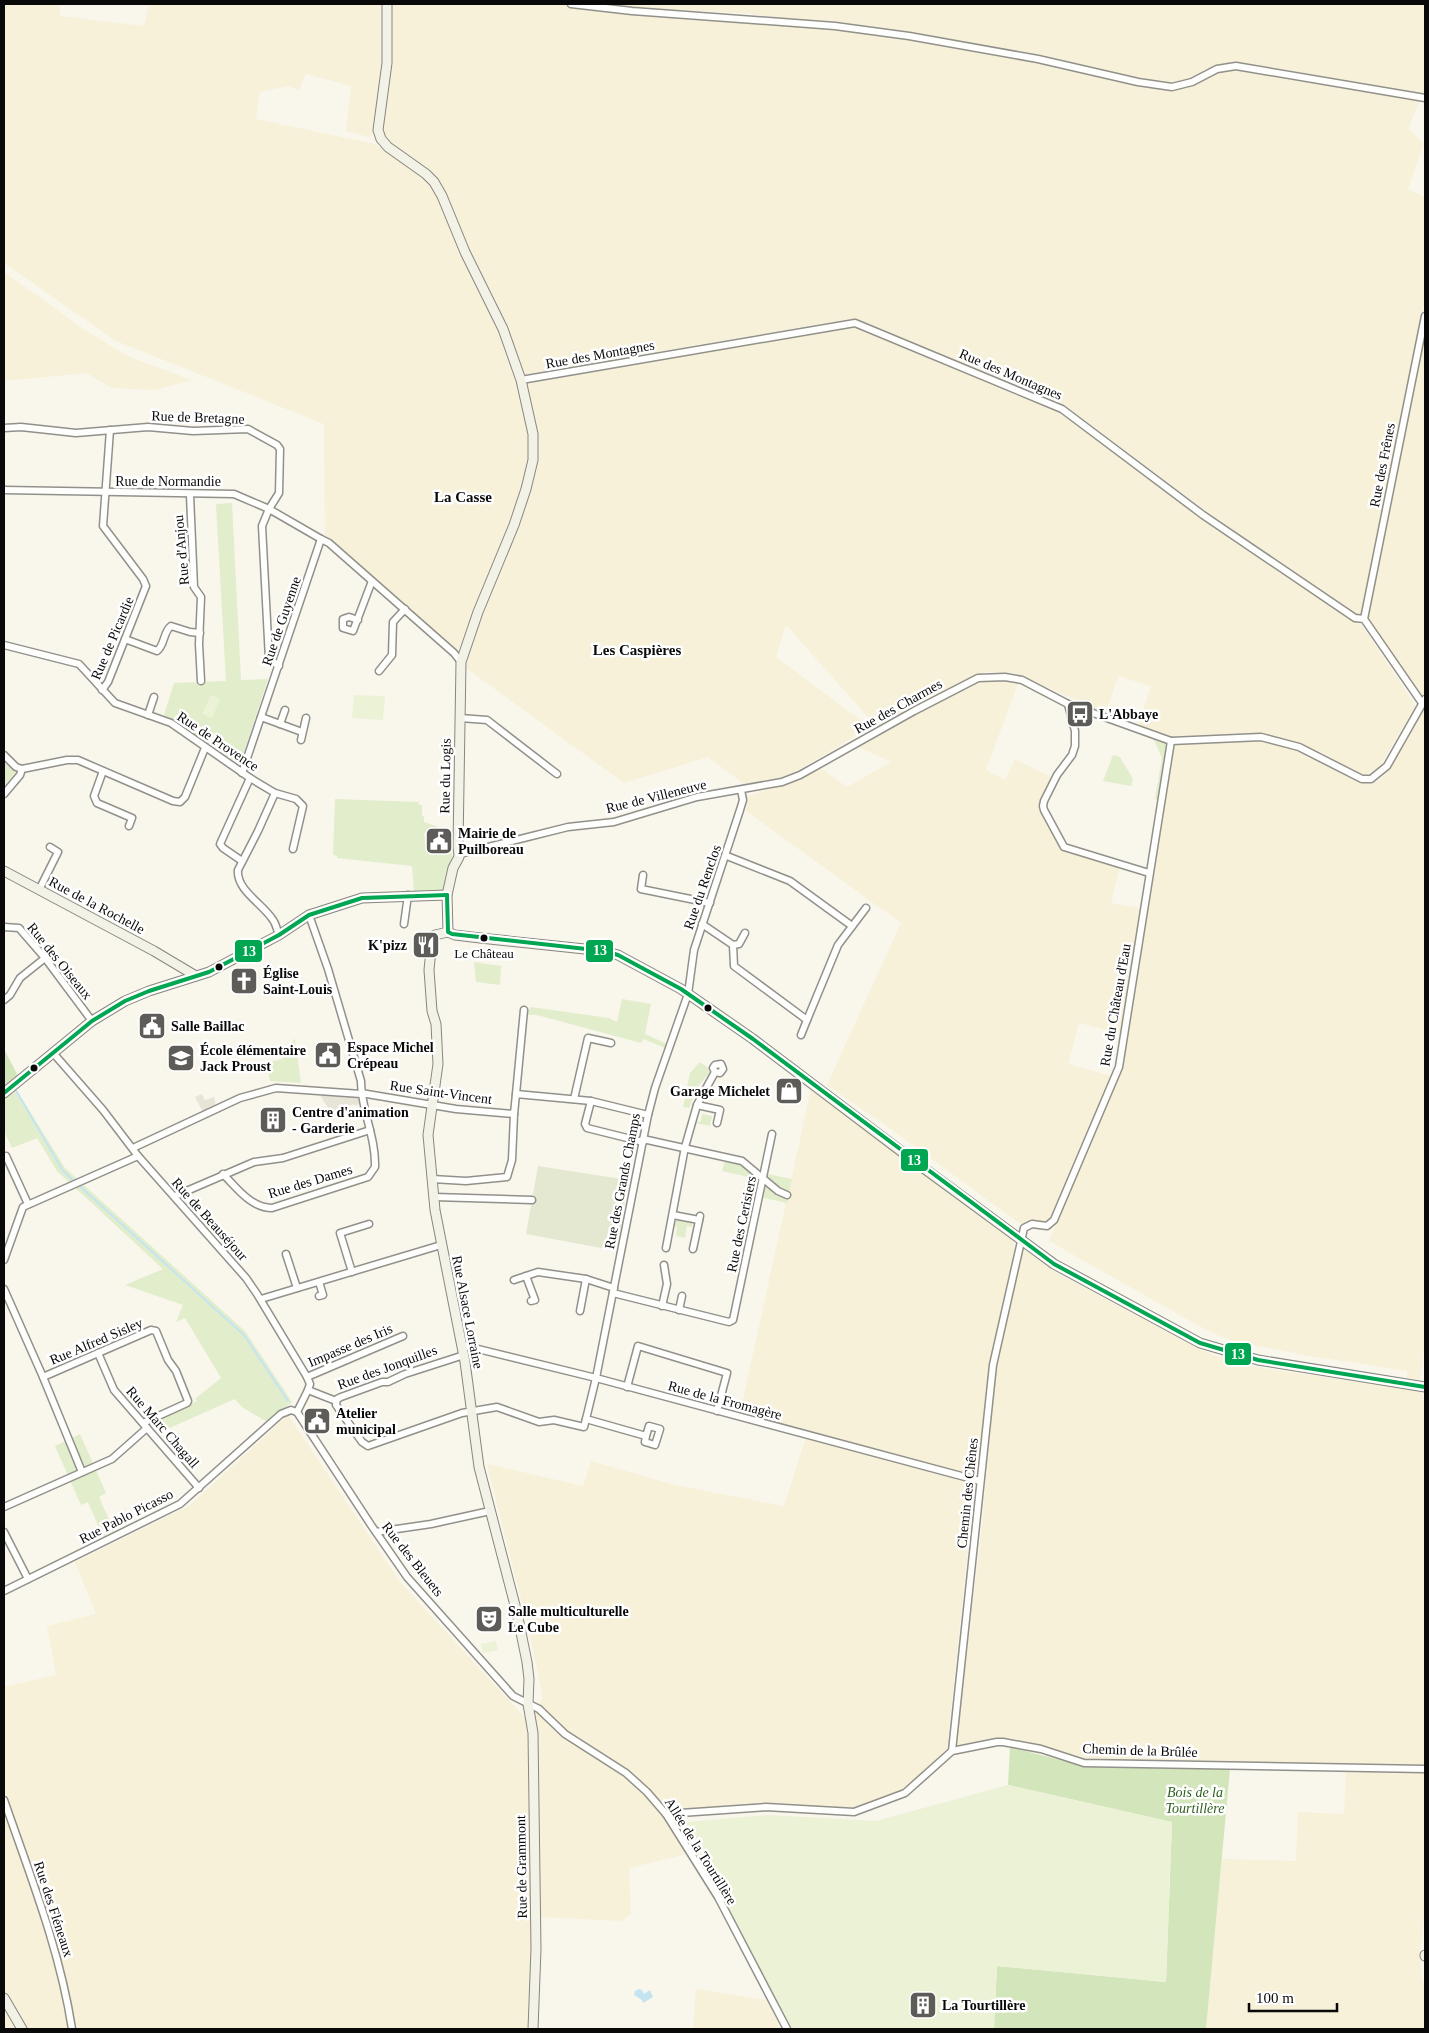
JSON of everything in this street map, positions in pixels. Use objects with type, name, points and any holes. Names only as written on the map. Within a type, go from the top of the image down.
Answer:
[{"type":"street","name":"Rue du Logis","points":[[388,4],[387,63],[378,130],[381,139],[388,147],[426,174],[438,189],[465,252],[503,329],[521,380],[533,434],[533,460],[530,475],[514,525],[478,612],[462,659],[458,846],[460,854],[453,868],[447,895],[448,932]]},
{"type":"street","points":[[571,4],[632,11],[835,26],[909,36],[1038,59],[1138,82],[1172,87],[1192,82],[1217,69],[1236,66],[1425,98]]},
{"type":"street","name":"Rue des Frênes","points":[[1364,619],[1425,316]]},
{"type":"street","name":"Rue des Montagnes","points":[[521,380],[855,323],[1062,409],[1203,515],[1355,618],[1364,619]]},
{"type":"street","name":"Rue de Bretagne","points":[[4,428],[21,427],[76,433],[148,427],[193,431],[248,429],[276,444],[280,449],[279,493],[269,508],[262,526],[269,659],[279,666]]},
{"type":"street","name":"Rue de Picardie","points":[[102,690],[108,682],[146,586],[143,579],[103,526],[110,430]]},
{"type":"street","name":"Rue de Normandie","points":[[4,490],[190,495],[234,494],[269,508],[321,539]]},
{"type":"street","name":"Rue d'Anjou","points":[[190,495],[194,587],[201,597],[201,681]]},
{"type":"street","points":[[321,539],[329,543],[462,659]]},
{"type":"street","name":"Rue de Guyenne","points":[[242,773],[321,539]]},
{"type":"street","points":[[358,620],[372,581]]},
{"type":"street","points":[[379,671],[392,655],[393,622],[404,609]]},
{"type":"street","points":[[1171,741],[1261,737],[1299,747],[1362,779],[1371,779],[1387,766],[1424,701],[1364,619]]},
{"type":"street","points":[[125,639],[156,651],[161,647],[171,626],[200,633]]},
{"type":"street","name":"Rue de Provence","points":[[4,645],[75,662],[84,668],[115,703],[171,723],[250,778],[275,793],[296,798],[302,806],[293,849]]},
{"type":"street","name":"Rue des Charmes","points":[[741,790],[782,782],[800,775],[914,711],[978,678],[1005,676],[1022,680],[1068,704],[1171,741]]},
{"type":"street","points":[[148,715],[154,697]]},
{"type":"street","points":[[1068,704],[1075,746],[1072,755],[1057,775],[1044,801],[1044,810],[1064,847],[1149,873]]},
{"type":"street","points":[[280,724],[285,710]]},
{"type":"street","points":[[261,717],[302,732]]},
{"type":"street","points":[[301,740],[306,718]]},
{"type":"street","points":[[460,718],[487,720],[557,774]]},
{"type":"street","name":"Rue du Château d'Eau","points":[[1021,1239],[1024,1228],[1032,1224],[1047,1226],[1054,1220],[1119,1067],[1171,741]]},
{"type":"street","points":[[4,755],[16,767],[22,769],[72,760],[173,801],[180,802],[185,797],[206,748]]},
{"type":"street","points":[[4,794],[20,775],[22,769]]},
{"type":"street","points":[[103,771],[94,796],[95,800],[97,803],[132,818],[129,826]]},
{"type":"street","points":[[242,861],[222,848],[220,844],[250,778]]},
{"type":"street","name":"Rue de Villeneuve","points":[[460,854],[568,827],[614,822],[697,797],[741,790]]},
{"type":"street","name":"Rue du Renclos","points":[[688,994],[694,950],[727,856],[743,800],[741,790]]},
{"type":"street","points":[[275,793],[237,874],[241,883],[272,919],[279,934]]},
{"type":"street","points":[[39,890],[58,852],[50,847]]},
{"type":"street","points":[[727,856],[790,882],[852,926]]},
{"type":"street","name":"Rue de la Rochelle","points":[[4,871],[154,951],[196,976]]},
{"type":"street","points":[[643,875],[641,889],[710,903]]},
{"type":"street","points":[[404,924],[408,895]]},
{"type":"street","points":[[4,1093],[92,1021],[131,998],[208,972],[279,934],[309,915],[362,898],[447,895]]},
{"type":"street","points":[[801,1035],[838,945],[866,908]]},
{"type":"street","name":"Rue des Dames","points":[[223,1174],[254,1205],[262,1208],[272,1208],[368,1177],[375,1167],[370,1130],[361,1094],[361,1080],[344,1020],[309,915]]},
{"type":"street","points":[[702,924],[733,945],[739,944],[745,933]]},
{"type":"street","name":"Rue des Oiseaux","points":[[4,926],[19,928],[45,958],[92,1021]]},
{"type":"street","points":[[448,932],[455,935],[618,954],[688,994],[753,1039],[1054,1264],[1200,1343],[1258,1360],[1425,1386]]},
{"type":"street","name":"Rue Alsace Lorraine","points":[[448,932],[435,934],[431,944],[429,970],[432,1011],[436,1024],[438,1064],[428,1135],[432,1179],[441,1246],[463,1350],[479,1467],[523,1643],[530,1679],[528,1704]]},
{"type":"street","points":[[733,945],[734,966],[807,1020]]},
{"type":"street","points":[[4,1000],[10,995],[20,978],[45,958]]},
{"type":"street","points":[[175,982],[178,973],[177,965]]},
{"type":"street","name":"Rue des Grands Champs","points":[[586,1420],[614,1290],[648,1115],[655,1088],[688,994]]},
{"type":"street","points":[[432,1179],[466,1181],[507,1177],[512,1160],[514,1114],[524,1010]]},
{"type":"street","points":[[574,1098],[588,1038],[611,1043]]},
{"type":"street","name":"Rue de Beauséjour","points":[[54,1054],[138,1156],[237,1266],[261,1299],[307,1376],[310,1384],[308,1390]]},
{"type":"street","points":[[666,1248],[685,1148],[697,1105],[715,1072]]},
{"type":"street","name":"Rue Saint-Vincent","points":[[133,1148],[240,1098],[276,1088],[361,1094],[456,1109],[514,1114]]},
{"type":"street","points":[[516,1094],[574,1098],[648,1115]]},
{"type":"street","points":[[591,1101],[585,1124],[588,1128],[742,1161],[779,1192],[787,1195]]},
{"type":"street","points":[[697,1105],[720,1110],[717,1123]]},
{"type":"street","points":[[175,1196],[254,1162],[284,1158],[370,1130]]},
{"type":"street","name":"Rue des Cerisiers","points":[[679,1310],[729,1322],[734,1318],[772,1134]]},
{"type":"street","points":[[4,1157],[6,1156],[28,1204]]},
{"type":"street","points":[[4,1260],[22,1209],[28,1204],[138,1156]]},
{"type":"street","points":[[434,1197],[532,1200]]},
{"type":"street","points":[[673,1215],[700,1218],[693,1249]]},
{"type":"street","points":[[352,1272],[340,1233],[369,1224]]},
{"type":"street","name":"Chemin des Chênes","points":[[952,1751],[993,1365],[1021,1239]]},
{"type":"street","points":[[261,1299],[441,1246]]},
{"type":"street","points":[[286,1254],[297,1288]]},
{"type":"street","points":[[662,1306],[667,1284],[664,1265]]},
{"type":"street","points":[[514,1280],[538,1272],[586,1279],[614,1290],[679,1310],[682,1296]]},
{"type":"street","points":[[526,1276],[535,1300],[531,1301]]},
{"type":"street","points":[[580,1311],[586,1279]]},
{"type":"street","points":[[319,1282],[323,1296],[319,1296]]},
{"type":"street","name":"Rue Alfred Sisley","points":[[4,1289],[43,1377],[151,1330],[156,1331],[168,1360],[177,1372],[188,1401],[145,1425]]},
{"type":"street","name":"Impasse des Iris","points":[[307,1376],[403,1336]]},
{"type":"street","points":[[627,1386],[638,1346],[727,1372],[717,1411]]},
{"type":"street","name":"Rue de la Fromagère","points":[[463,1350],[596,1378],[980,1481]]},
{"type":"street","name":"Rue des Jonquilles","points":[[463,1350],[388,1382],[382,1382],[341,1396],[336,1401],[336,1405],[362,1442],[368,1446],[471,1411]]},
{"type":"street","name":"Rue Marc Chagall","points":[[98,1353],[114,1390],[199,1488]]},
{"type":"street","points":[[43,1377],[82,1472]]},
{"type":"street","points":[[297,1412],[308,1390],[336,1401]]},
{"type":"street","points":[[471,1411],[497,1407],[539,1422],[554,1420],[584,1427],[586,1420],[646,1436]]},
{"type":"street","name":"Rue Pablo Picasso","points":[[4,1591],[180,1504],[281,1414],[291,1410],[297,1412]]},
{"type":"street","name":"Rue des Bleuets","points":[[297,1412],[376,1532],[418,1590],[513,1696],[528,1704]]},
{"type":"street","points":[[4,1507],[112,1459],[145,1425]]},
{"type":"street","points":[[376,1532],[431,1524],[490,1511]]},
{"type":"street","points":[[4,1532],[28,1579]]},
{"type":"street","name":"Allée de la Tourtillère","points":[[528,1704],[539,1709],[565,1734],[626,1773],[647,1792],[666,1814],[718,1897],[787,2029]]},
{"type":"street","name":"Rue de Grammont","points":[[528,1704],[533,1733],[536,1933],[533,2029]]},
{"type":"street","name":"Chemin de la Brûlée","points":[[952,1751],[1002,1742],[1041,1749],[1084,1763],[1425,1769]]},
{"type":"street","points":[[666,1814],[766,1807],[854,1812],[905,1793],[952,1751]]},
{"type":"street","name":"Rue des Fléneaux","points":[[4,1800],[56,1951],[67,1995],[72,2029]]},
{"type":"street","points":[[4,1998],[22,2029]]},
{"type":"shaded area","points":[[4,4],[60,4],[60,16],[144,26],[149,4],[383,4],[384,61],[374,133],[369,137],[346,131],[351,86],[306,74],[299,90],[288,86],[260,92],[256,119],[375,144],[423,176],[431,184],[461,253],[501,329],[518,381],[529,436],[529,457],[511,523],[457,653],[325,535],[324,424],[116,341],[4,263]]},
{"type":"shaded area","points":[[389,4],[569,4],[875,32],[1037,60],[1171,89],[1214,72],[1236,67],[1420,99],[1408,129],[1424,143],[1408,189],[1425,197],[1425,299],[1362,611],[1359,614],[1355,614],[1209,513],[1060,402],[856,319],[523,375],[445,195],[387,142],[382,135],[381,125],[390,72]]},
{"type":"shaded area","points":[[593,4],[1425,4],[1425,94],[1258,65],[1235,63],[1214,66],[1181,82],[1158,84],[1043,55],[913,33],[741,13],[632,8]]},
{"type":"shaded area","points":[[4,272],[85,330],[119,351],[132,358],[192,380],[154,390],[111,388],[87,373],[4,381]]},
{"type":"shaded area","points":[[1425,323],[1425,694],[1422,696],[1368,620],[1367,612]]},
{"type":"shaded area","points":[[853,326],[1063,413],[1201,518],[1363,627],[1415,707],[1379,767],[1368,774],[1362,774],[1350,770],[1324,753],[1269,735],[1247,733],[1175,738],[1138,726],[1151,686],[1118,676],[1106,713],[1014,673],[985,672],[875,725],[786,625],[776,657],[862,721],[866,730],[798,770],[779,778],[744,784],[708,757],[624,783],[466,668],[472,640],[532,476],[526,382]]},
{"type":"shaded area","points":[[1003,680],[1018,683],[986,770],[1005,780],[1015,759],[1053,778],[1042,798],[1063,850],[1120,866],[1111,903],[1141,909],[1120,1033],[1079,1023],[1068,1064],[1111,1076],[1053,1217],[1047,1223],[1019,1223],[884,1124],[827,1085],[901,923],[746,811],[748,796],[781,785],[819,767],[847,787],[891,762],[856,746],[977,682]]},
{"type":"shaded area","points":[[1425,708],[1425,1340],[1420,1380],[1407,1378],[1407,1371],[1310,1356],[1224,1338],[1199,1326],[1049,1241],[1121,1065],[1173,747],[1179,744],[1249,739],[1264,740],[1291,746],[1324,760],[1367,785],[1376,782],[1385,775]]},
{"type":"shaded area","points":[[811,1089],[1014,1239],[1014,1260],[990,1361],[979,1473],[976,1477],[740,1413]]},
{"type":"shaded area","points":[[202,1094],[205,1100],[214,1097],[216,1106],[203,1112],[195,1097]]},
{"type":"shaded area","points":[[320,1095],[348,1096],[357,1098],[361,1103],[331,1113]]},
{"type":"shaded area","points":[[1022,1247],[1055,1272],[1199,1349],[1216,1356],[1256,1367],[1422,1392],[1425,1408],[1425,1767],[1084,1760],[1014,1739],[1001,1738],[956,1746],[982,1526],[996,1369]]},
{"type":"shaded area","points":[[288,1415],[400,1582],[526,1719],[543,1698],[529,1631],[487,1464],[583,1486],[591,1461],[675,1485],[784,1506],[806,1437],[972,1484],[974,1489],[947,1749],[905,1793],[854,1812],[766,1807],[667,1814],[691,1853],[629,1868],[631,1914],[621,1921],[536,1917],[533,2029],[4,2029],[4,1687],[56,1675],[47,1626],[96,1614],[75,1562],[189,1506]]},
{"type":"shaded area","points":[[1346,1770],[1425,1772],[1425,1906],[1420,1951],[1421,1973],[1425,1989],[1425,2029],[1206,2029],[1222,1859],[1296,1861],[1298,1812],[1344,1814]]},
{"type":"shaded area","points":[[696,1989],[767,2000],[781,2029],[693,2029]]},
{"type":"green space","points":[[232,503],[241,680],[268,679],[241,761],[237,763],[164,715],[174,683],[226,681],[216,504]]},
{"type":"green space","points":[[211,695],[220,699],[212,718],[202,714]]},
{"type":"green space","points":[[354,695],[385,696],[383,720],[352,718]]},
{"type":"green space","points":[[1085,709],[1171,741],[1161,801],[1155,799],[1162,758],[1154,740],[1087,715]]},
{"type":"green space","points":[[1113,755],[1120,757],[1133,779],[1131,786],[1103,781]]},
{"type":"green space","points":[[4,759],[16,772],[4,786]]},
{"type":"green space","points":[[335,799],[419,802],[419,805],[422,805],[424,822],[439,827],[439,836],[432,836],[432,833],[424,833],[426,846],[447,848],[447,853],[452,853],[450,873],[445,888],[442,891],[414,891],[412,866],[337,858],[337,856],[333,855]]},
{"type":"green space","points":[[474,962],[501,966],[500,985],[476,982]]},
{"type":"green space","points":[[622,999],[651,1004],[645,1034],[667,1044],[665,1048],[643,1039],[641,1043],[537,1015],[529,1015],[526,1012],[531,1007],[609,1018],[617,1022]]},
{"type":"green space","points":[[295,1039],[301,1083],[270,1081],[266,1063],[282,1059]]},
{"type":"green space","points":[[4,1049],[18,1076],[4,1087]]},
{"type":"green space","points":[[700,1062],[708,1068],[709,1073],[697,1088],[689,1108],[683,1107],[690,1073]]},
{"type":"green space","points":[[16,1089],[65,1168],[245,1331],[292,1402],[267,1422],[242,1407],[235,1399],[158,1433],[153,1421],[197,1401],[195,1399],[221,1378],[185,1318],[176,1322],[183,1305],[125,1285],[163,1269],[57,1171],[37,1138],[12,1148],[4,1131],[4,1098]]},
{"type":"green space","points":[[702,1114],[712,1116],[710,1126],[696,1123],[701,1121]]},
{"type":"green space","points":[[725,1160],[744,1166],[757,1179],[722,1171]]},
{"type":"green space","points":[[538,1166],[628,1180],[617,1251],[526,1234]]},
{"type":"green space","points":[[767,1174],[792,1179],[787,1203],[760,1197]]},
{"type":"green space","points":[[677,1219],[692,1222],[692,1227],[687,1226],[685,1238],[676,1236],[677,1227],[674,1226]]},
{"type":"green space","points":[[80,1434],[106,1493],[99,1497],[114,1531],[103,1537],[88,1502],[81,1505],[55,1446]]},
{"type":"green space","points":[[496,1641],[498,1650],[483,1653],[481,1644]]},
{"type":"green space","name":"Bois de la Tourtillère","points":[[1010,1747],[1083,1766],[1230,1769],[1206,2029],[994,2029],[997,1966],[1166,1982],[1172,1822],[1008,1785]]},
{"type":"green space","points":[[1008,1785],[1172,1822],[1166,1982],[997,1966],[994,2029],[790,2029],[720,1895],[678,1823],[768,1815],[876,1821]]},
{"type":"water","points":[[639,1989],[644,1994],[650,1990],[653,1997],[643,2003],[642,2000],[634,1995],[635,1991]]},
{"type":"waterway","points":[[15,1089],[63,1171],[244,1335],[288,1401]]},
{"type":"transit line","name":"13","points":[[447,895],[448,932],[452,934],[604,951],[618,955],[681,989],[753,1039],[1054,1264],[1200,1343],[1258,1360],[1425,1387]]},
{"type":"transit line","name":"13","points":[[4,1093],[92,1021],[125,1001],[149,991],[209,972],[279,935],[309,915],[362,898],[447,895]]},
{"type":"place","name":"L'Abbaye","points":[[1080,714]]},
{"type":"place","name":"Mairie de Puilboreau","points":[[439,841]]},
{"type":"place","name":"Le Château","points":[[484,938]]},
{"type":"place","name":"K'pizz","points":[[426,945]]},
{"type":"place","name":"Église Saint-Louis","points":[[244,981]]},
{"type":"place","name":"Salle Baillac","points":[[152,1026]]},
{"type":"place","name":"Espace Michel Crépeau","points":[[328,1055]]},
{"type":"place","name":"École élémentaire Jack Proust","points":[[181,1058]]},
{"type":"place","name":"Garage Michelet","points":[[789,1091]]},
{"type":"place","name":"Centre d'animation - Garderie","points":[[273,1120]]},
{"type":"place","name":"Atelier municipal","points":[[317,1421]]},
{"type":"place","name":"Salle multiculturelle Le Cube","points":[[489,1619]]},
{"type":"place","name":"La Tourtillère","points":[[923,2005]]},
{"type":"district","name":"La Casse","points":[[463,497]]},
{"type":"district","name":"Les Caspières","points":[[637,650]]}]
